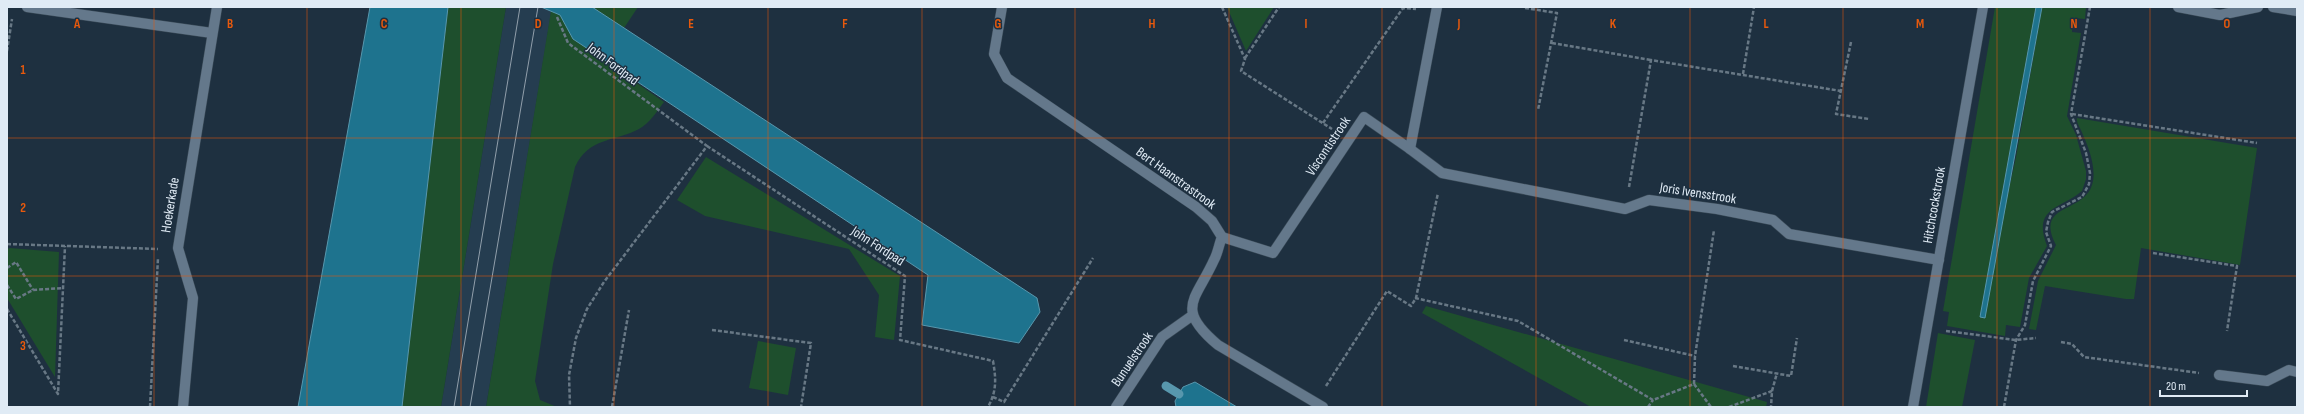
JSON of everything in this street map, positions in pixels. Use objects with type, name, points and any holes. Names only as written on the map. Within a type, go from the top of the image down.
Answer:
[{"type":"street","points":[[27,7],[212,33]]},
{"type":"street","name":"Hoekerkade","points":[[183,407],[193,298],[178,248],[217,7]]},
{"type":"street","name":"Bert Haanstrastrook","points":[[1002,7],[994,54],[1007,78],[1196,207],[1212,221],[1222,237]]},
{"type":"street","name":"Hitchcockstrook","points":[[1913,407],[1983,7]]},
{"type":"street","points":[[2178,7],[2220,15],[2258,7]]},
{"type":"street","points":[[2273,7],[2297,11]]},
{"type":"street","points":[[1437,9],[1410,149],[1442,173],[1625,209]]},
{"type":"street","name":"Viscontistrook","points":[[1222,237],[1273,253],[1364,117],[1410,149]]},
{"type":"street","name":"Joris Ivensstrook","points":[[1625,209],[1649,200],[1717,209],[1773,220],[1789,234],[1939,260]]},
{"type":"street","points":[[1222,237],[1214,260],[1194,297],[1193,315],[1204,333],[1218,345],[1319,405]]},
{"type":"street","name":"Bunuelstrook","points":[[1116,407],[1162,337],[1193,315]]},
{"type":"street","points":[[2218,375],[2267,381],[2289,370],[2297,372]]},
{"type":"path","points":[[1222,7],[1245,59]]},
{"type":"path","points":[[1279,7],[1245,59],[1241,71],[1323,123],[1348,141]]},
{"type":"path","points":[[1323,123],[1402,7],[1437,9]]},
{"type":"path","points":[[1742,74],[1754,7]]},
{"type":"path","points":[[2004,407],[2016,340],[2025,325],[2033,281],[2051,246],[2046,232],[2048,222],[2052,212],[2082,197],[2089,184],[2090,173],[2086,153],[2071,114],[2090,7]]},
{"type":"path","points":[[1525,8],[1557,13],[1538,110]]},
{"type":"path","points":[[7,51],[12,14]]},
{"type":"path","name":"John Fordpad","points":[[557,17],[568,43],[707,146],[904,276],[900,340],[993,361],[996,380],[994,397],[988,407]]},
{"type":"path","points":[[1851,42],[1836,114],[1869,119]]},
{"type":"path","points":[[1552,43],[1841,91]]},
{"type":"path","points":[[1625,209],[1651,60]]},
{"type":"path","points":[[2071,114],[2257,143]]},
{"type":"path","points":[[570,407],[569,375],[576,338],[587,309],[604,282],[707,146]]},
{"type":"path","points":[[1319,405],[1386,291],[1411,306],[1415,298],[1442,173]]},
{"type":"path","points":[[1711,407],[1694,384],[1695,356],[1717,209]]},
{"type":"path","points":[[150,407],[160,243]]},
{"type":"path","points":[[7,244],[159,250]]},
{"type":"path","points":[[7,309],[58,394],[65,246]]},
{"type":"path","points":[[2153,253],[2237,266],[2227,330]]},
{"type":"path","points":[[994,397],[1004,402],[1093,258]]},
{"type":"path","points":[[7,268],[16,262],[33,290]]},
{"type":"path","points":[[7,285],[16,299],[33,290],[63,288]]},
{"type":"path","points":[[1415,298],[1518,321],[1653,400]]},
{"type":"path","points":[[612,407],[629,310]]},
{"type":"path","points":[[1928,328],[2016,340],[2036,338]]},
{"type":"path","points":[[712,330],[811,343],[801,407]]},
{"type":"path","points":[[1733,366],[1791,376],[1797,338]]},
{"type":"path","points":[[1624,340],[1695,356]]},
{"type":"path","points":[[2061,342],[2072,344],[2084,357],[2218,375]]},
{"type":"path","points":[[1771,407],[1772,391],[1778,373]]},
{"type":"path","points":[[1648,407],[1653,400],[1694,384]]},
{"type":"path","points":[[1729,407],[1772,391]]},
{"type":"shaded area","points":[[506,7],[552,7],[486,407],[441,407]]},
{"type":"green space","points":[[448,7],[506,7],[441,407],[402,407]]},
{"type":"green space","points":[[592,7],[638,7],[624,28]]},
{"type":"green space","points":[[1227,7],[1274,7],[1246,51]]},
{"type":"green space","points":[[1995,7],[2036,7],[1980,317],[2016,157],[2042,7],[2086,7],[2085,19],[2073,18],[2072,32],[2081,33],[2067,116],[2076,135],[2086,171],[2086,179],[2082,191],[2058,206],[2046,216],[2043,223],[2043,233],[2047,246],[2029,278],[2020,327],[2006,325],[2005,336],[1947,326],[1949,312],[1943,311]]},
{"type":"green space","points":[[551,11],[560,15],[573,39],[664,102],[647,124],[630,133],[595,145],[587,150],[575,167],[553,264],[535,381],[540,400],[557,407],[486,407]]},
{"type":"green space","points":[[2077,118],[2257,148],[2240,265],[2141,248],[2134,299],[2045,286],[2036,330],[2029,329],[2038,281],[2056,245],[2051,232],[2051,222],[2055,215],[2079,201],[2087,194],[2092,185],[2094,173],[2092,159]]},
{"type":"green space","points":[[706,157],[900,276],[894,340],[875,337],[879,295],[849,249],[705,216],[677,200]]},
{"type":"green space","points":[[7,249],[59,252],[55,377],[7,298]]},
{"type":"green space","points":[[1426,306],[1767,402],[1766,407],[1591,407],[1422,313]]},
{"type":"green space","points":[[1938,333],[1975,340],[1962,407],[1926,407]]},
{"type":"green space","points":[[758,341],[796,348],[788,395],[749,388]]},
{"type":"water","points":[[370,7],[448,7],[402,407],[298,407]]},
{"type":"water","points":[[541,7],[592,7],[1037,298],[1040,312],[1019,343],[922,325],[928,275],[573,39],[560,15]]},
{"type":"water","points":[[2036,7],[2042,7],[1985,318],[1980,317]]},
{"type":"water","points":[[1195,382],[1237,407],[1176,407],[1175,401],[1183,387]]},
{"type":"waterway","points":[[1166,386],[1179,394]]},
{"type":"tram line","points":[[454,407],[520,7]]},
{"type":"tram line","points":[[470,407],[538,7]]}]
